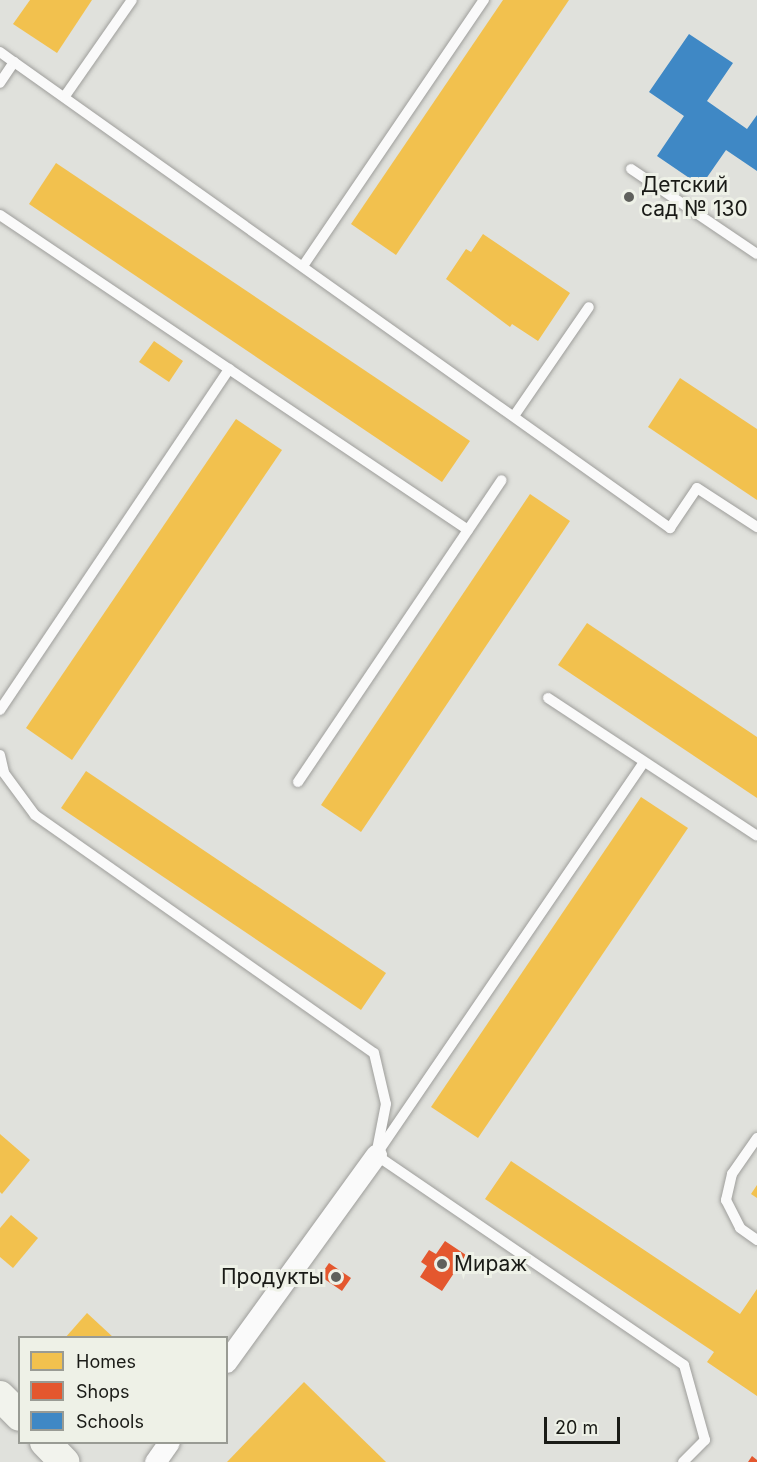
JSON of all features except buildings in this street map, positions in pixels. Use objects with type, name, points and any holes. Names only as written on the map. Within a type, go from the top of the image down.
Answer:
[{"type":"main road","points":[[0,1396],[18,1415]]},
{"type":"main road","points":[[46,1444],[64,1462]]},
{"type":"street","points":[[228,1359],[376,1155]]},
{"type":"street","points":[[154,1462],[168,1444]]},
{"type":"lane","points":[[65,96],[132,0]]},
{"type":"lane","points":[[303,266],[484,0]]},
{"type":"lane","points":[[0,52],[670,528],[697,488],[757,527]]},
{"type":"lane","points":[[0,83],[14,62]]},
{"type":"lane","points":[[631,169],[757,254]]},
{"type":"lane","points":[[0,215],[468,530]]},
{"type":"lane","points":[[514,416],[589,307]]},
{"type":"lane","points":[[0,710],[229,369]]},
{"type":"lane","points":[[298,782],[502,480]]},
{"type":"lane","points":[[548,698],[757,836]]},
{"type":"lane","points":[[0,755],[4,773],[35,815],[374,1053],[386,1104],[376,1155]]},
{"type":"lane","points":[[376,1155],[644,762]]},
{"type":"lane","points":[[757,1138],[732,1174],[726,1200],[740,1228],[757,1240]]},
{"type":"lane","points":[[376,1155],[684,1365],[705,1440],[683,1462]]},
{"type":"place","name":"Детский сад № 130","points":[[629,197]]},
{"type":"place","name":"Мираж","points":[[442,1264]]},
{"type":"place","name":"Продукты","points":[[336,1277]]}]
